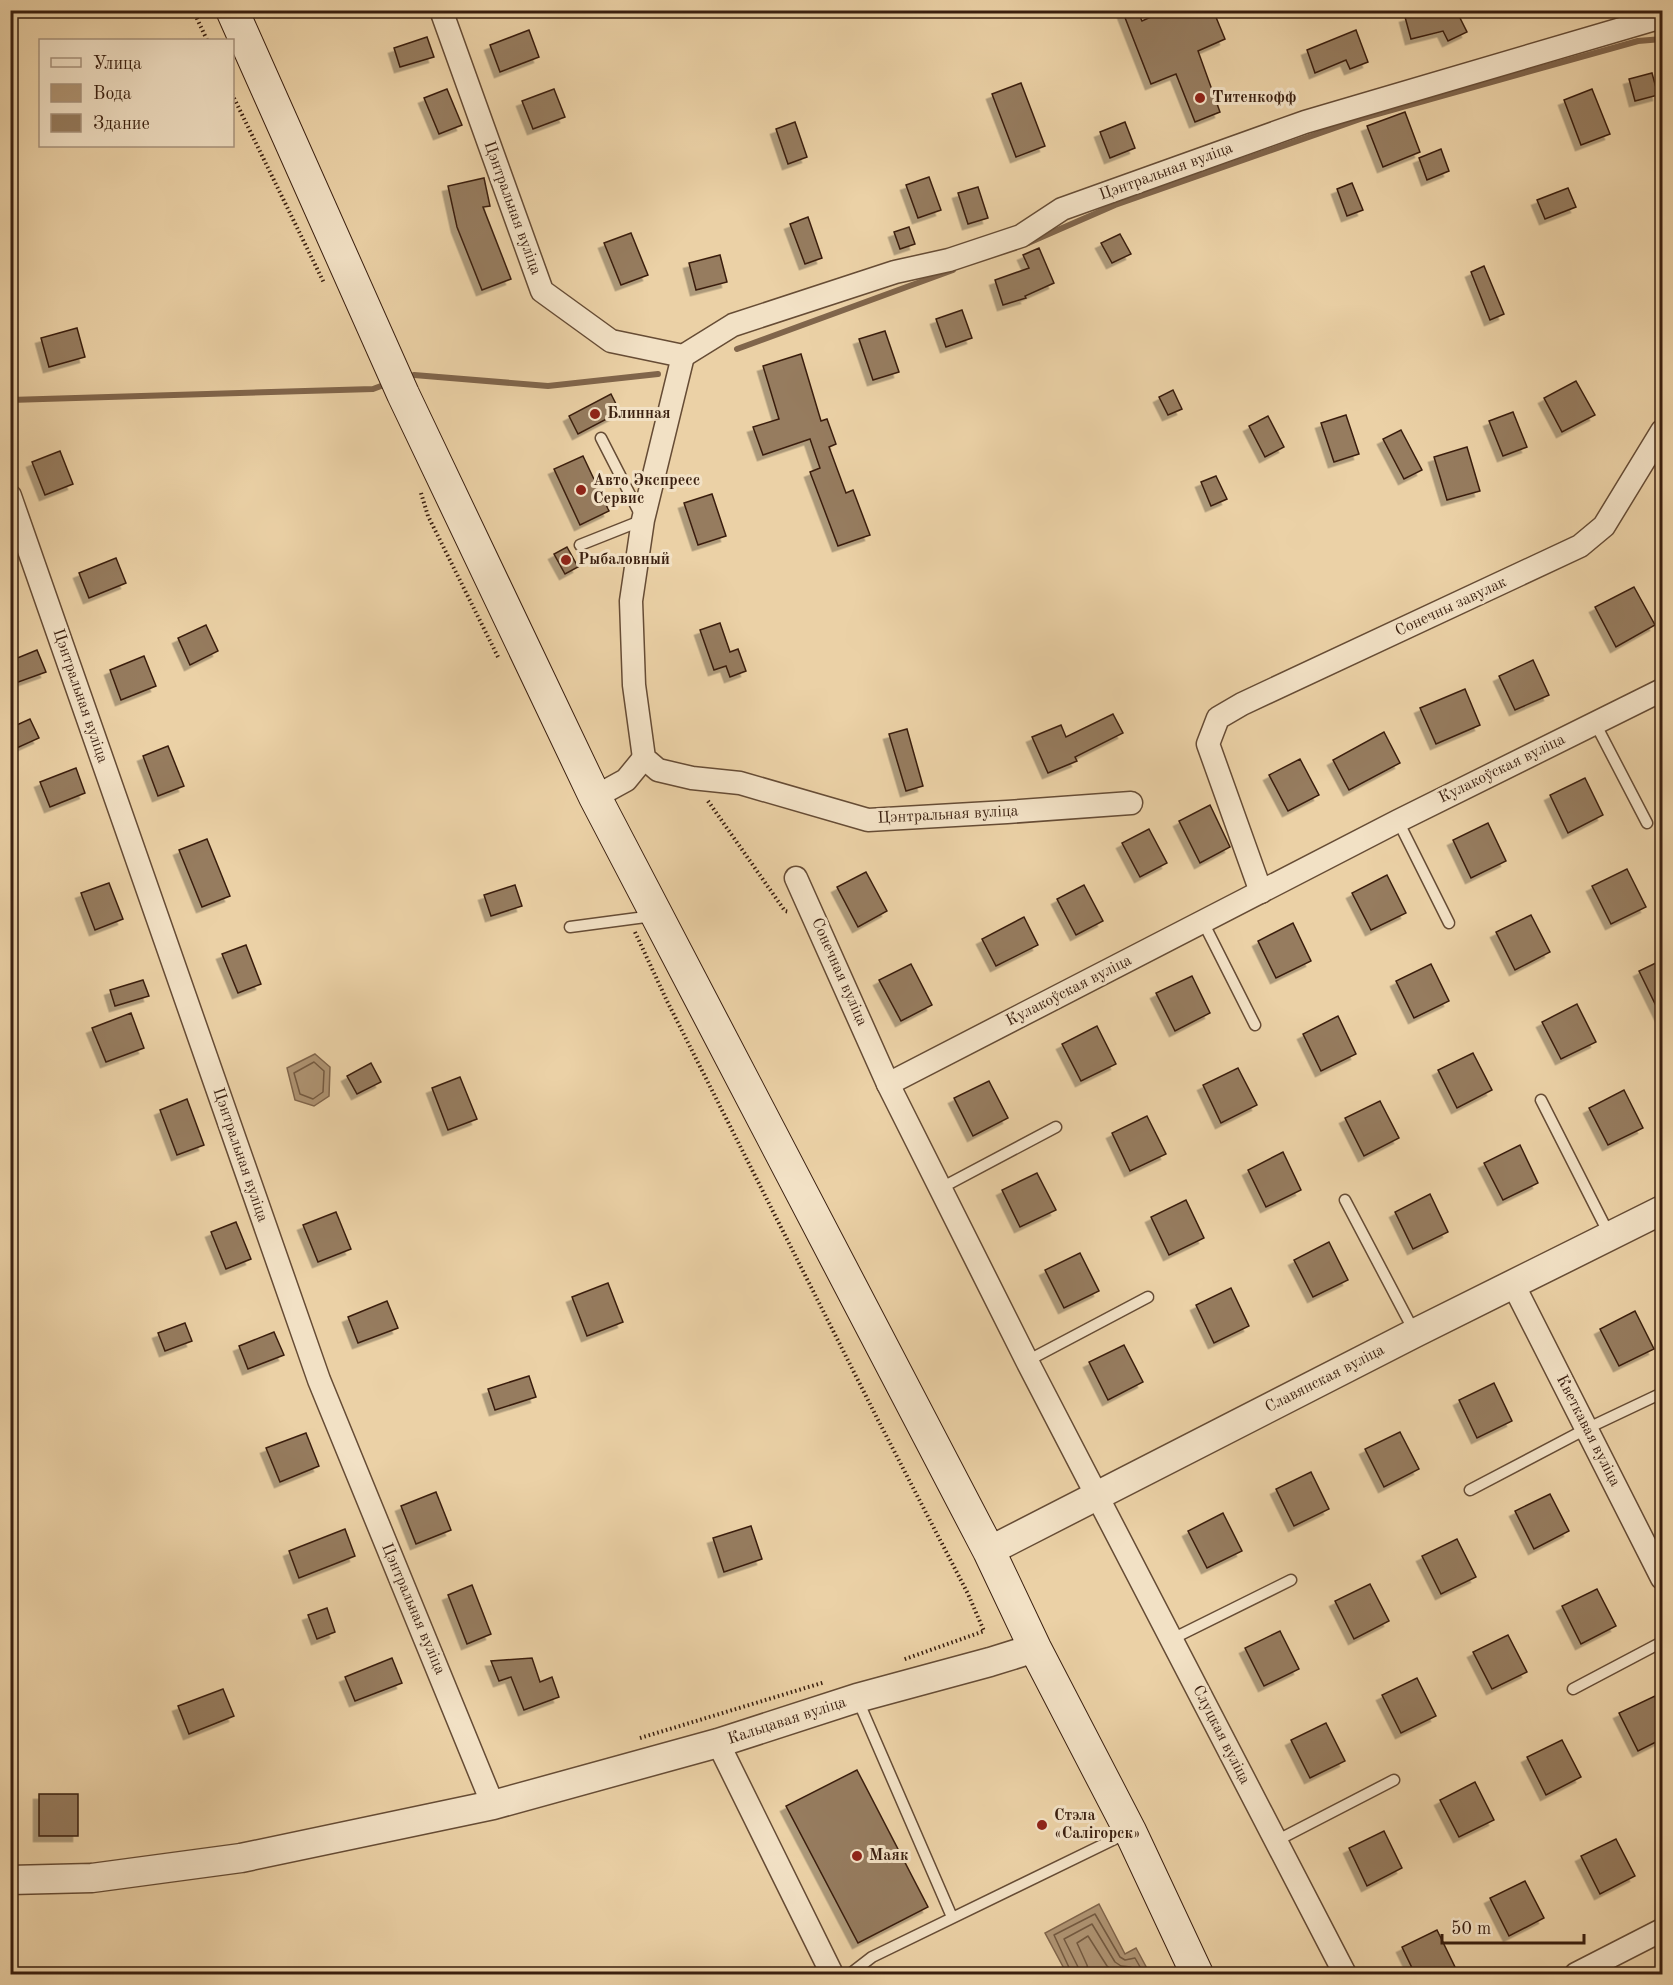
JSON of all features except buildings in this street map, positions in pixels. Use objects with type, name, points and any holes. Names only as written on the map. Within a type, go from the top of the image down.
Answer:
[{"type":"main road","points":[[232,10],[403,394],[595,798],[642,918],[989,1551],[1035,1648],[1131,1831],[1197,1974]]},
{"type":"street","name":"Цэнтральная вуліца","points":[[441,10],[542,291],[610,341],[683,356],[733,325],[895,272],[950,260],[1021,236],[1062,209],[1305,122],[1662,16]]},
{"type":"street","points":[[595,798],[626,780],[644,758],[634,685],[631,601],[643,520],[683,356]]},
{"type":"street","name":"Сонечны завулак","points":[[1258,884],[1208,744],[1218,718],[1242,704],[1580,546],[1604,526],[1662,431]]},
{"type":"street","name":"Цэнтральная вуліца","points":[[10,496],[319,1380],[493,1805]]},
{"type":"street","name":"Кулакоўская вуліца","points":[[884,1076],[1203,922],[1258,884],[1398,821],[1662,690]]},
{"type":"street","name":"Цэнтральная вуліца","points":[[644,758],[658,770],[692,778],[740,783],[868,820],[1131,802]]},
{"type":"street","name":"Сонечная вуліца","points":[[796,878],[884,1076]]},
{"type":"street","points":[[884,1076],[1097,1496]]},
{"type":"street","name":"Славянская вуліца","points":[[989,1551],[1415,1333],[1662,1210]]},
{"type":"street","name":"Кветкавая вуліца","points":[[1513,1284],[1662,1578]]},
{"type":"street","name":"Слуцкая вуліца","points":[[1097,1496],[1345,1974]]},
{"type":"street","name":"Кальцавая вуліца","points":[[832,1974],[718,1743],[857,1698],[1035,1648]]},
{"type":"street","points":[[10,1880],[92,1878],[241,1858],[493,1805],[718,1743]]},
{"type":"street","points":[[1576,1974],[1662,1930]]},
{"type":"lane","points":[[580,545],[643,520],[601,438]]},
{"type":"lane","points":[[1595,723],[1647,823]]},
{"type":"lane","points":[[1398,821],[1449,923]]},
{"type":"lane","points":[[570,927],[642,918]]},
{"type":"lane","points":[[1203,922],[1255,1025]]},
{"type":"lane","points":[[1541,1100],[1610,1237]]},
{"type":"lane","points":[[941,1188],[1056,1127]]},
{"type":"lane","points":[[1345,1200],[1415,1333]]},
{"type":"lane","points":[[1027,1361],[1148,1297]]},
{"type":"lane","points":[[1470,1490],[1586,1429],[1662,1393]]},
{"type":"lane","points":[[1172,1640],[1291,1580]]},
{"type":"lane","points":[[1573,1689],[1662,1642]]},
{"type":"lane","points":[[857,1698],[952,1917]]},
{"type":"lane","points":[[1276,1840],[1394,1780]]},
{"type":"lane","points":[[850,1974],[872,1957],[1131,1831]]},
{"type":"path","points":[[193,10],[207,39]]},
{"type":"path","points":[[234,98],[324,284]]},
{"type":"path","points":[[418,485],[428,516],[500,659]]},
{"type":"path","points":[[692,778],[785,911],[815,917]]},
{"type":"path","points":[[642,918],[667,1001],[968,1594],[984,1631]]},
{"type":"water","points":[[315,1054],[330,1067],[329,1096],[314,1106],[295,1100],[287,1068]]},
{"type":"water","points":[[1099,1904],[1125,1954],[1136,1948],[1150,1974],[1067,1974],[1045,1933]]},
{"type":"waterway","points":[[1028,243],[1115,205],[1363,118],[1638,41],[1662,39]]},
{"type":"waterway","points":[[737,349],[953,270]]},
{"type":"waterway","points":[[414,375],[548,386],[658,374]]},
{"type":"waterway","points":[[10,400],[373,389],[381,386]]},
{"type":"place","name":"Титенкофф","points":[[1200,98]]},
{"type":"place","name":"Блинная","points":[[595,414]]},
{"type":"place","name":"Авто Экспресс Сервис","points":[[581,490]]},
{"type":"place","name":"Рыбаловный","points":[[566,560]]},
{"type":"place","name":"Стэла «Салігорск»","points":[[1042,1825]]},
{"type":"place","name":"Маяк","points":[[857,1856]]}]
